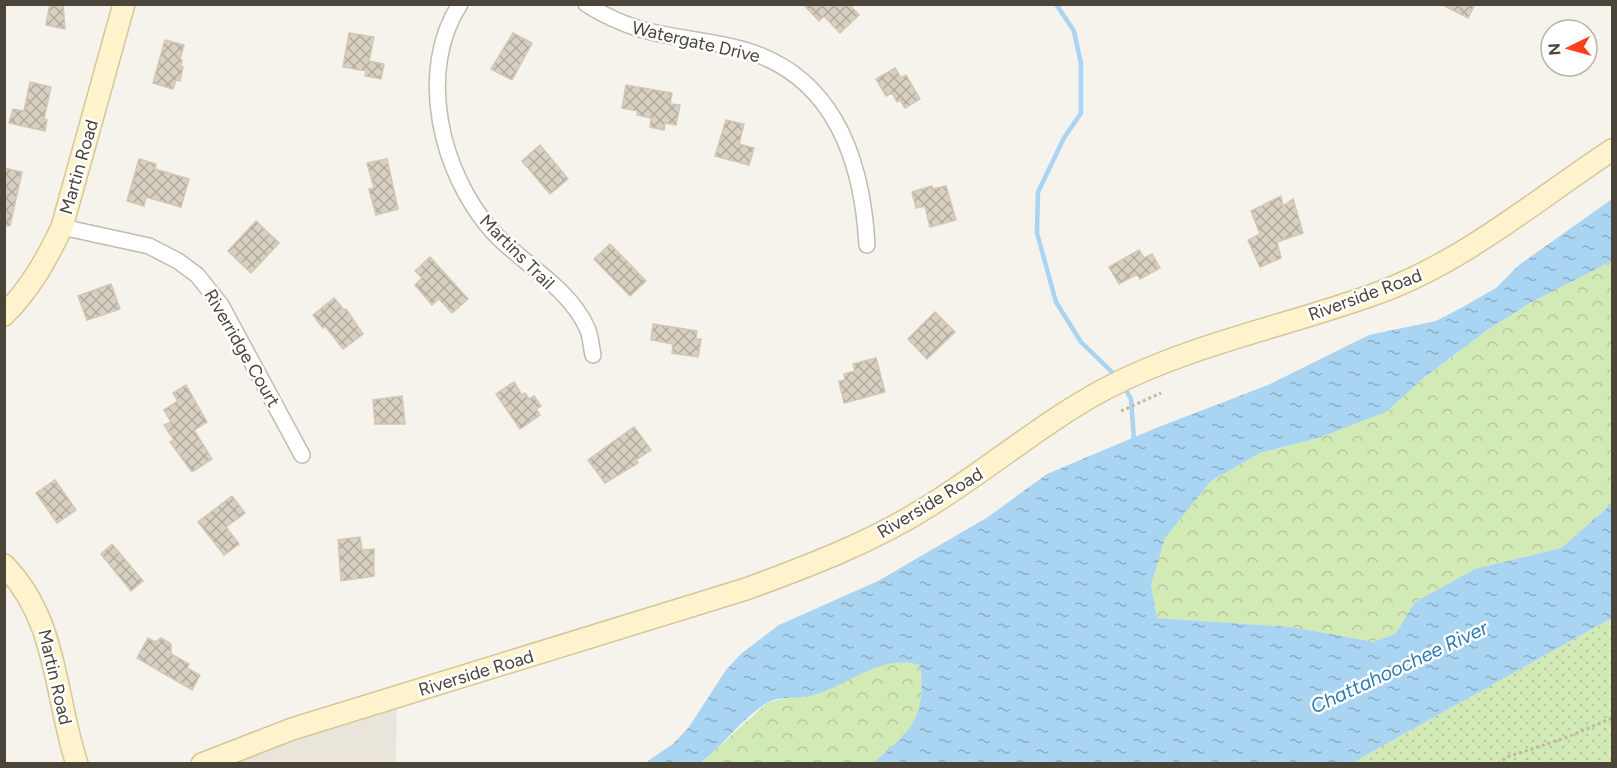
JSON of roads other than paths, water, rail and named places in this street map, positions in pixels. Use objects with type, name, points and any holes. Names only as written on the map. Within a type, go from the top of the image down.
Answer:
[{"type":"street","name":"Martin Road","points":[[4,315],[30,285],[49,255],[62,227],[124,4]]},
{"type":"street","name":"Martins Trail","points":[[460,4],[445,34],[439,60],[437,86],[439,113],[451,162],[471,203],[492,231],[577,309],[589,330],[593,355]]},
{"type":"street","name":"Watergate Drive","points":[[586,4],[609,19],[647,33],[753,52],[783,65],[806,82],[828,107],[852,157],[865,204],[867,245]]},
{"type":"street","name":"Riverside Road","points":[[202,764],[292,729],[746,590],[808,567],[867,540],[928,507],[980,473],[1052,420],[1107,388],[1176,358],[1379,293],[1435,268],[1463,252],[1612,150]]},
{"type":"street","name":"Riverridge Court","points":[[62,227],[149,246],[178,261],[197,275],[221,305],[302,455]]},
{"type":"street","name":"Martin Road","points":[[4,565],[18,579],[40,614],[50,645],[68,735],[77,764]]},
{"type":"water","name":"Chattahoochee River","points":[[1612,199],[1612,261],[1530,303],[1486,331],[1426,376],[1386,412],[1321,437],[1260,453],[1211,481],[1165,538],[1151,585],[1157,618],[1291,627],[1375,642],[1396,633],[1415,602],[1475,569],[1561,548],[1612,504],[1612,618],[1352,763],[873,763],[906,732],[918,711],[921,698],[920,665],[893,663],[868,670],[813,695],[785,698],[765,704],[700,763],[645,763],[673,744],[689,727],[726,670],[742,653],[779,625],[878,581],[988,517],[1047,474],[1156,428],[1268,385],[1369,335],[1436,321],[1496,288],[1519,265]]},
{"type":"waterway","points":[[1056,4],[1074,31],[1081,64],[1081,113],[1064,138],[1038,192],[1037,233],[1056,302],[1081,342],[1116,376]]},
{"type":"waterway","points":[[1123,385],[1131,399],[1134,440]]}]
